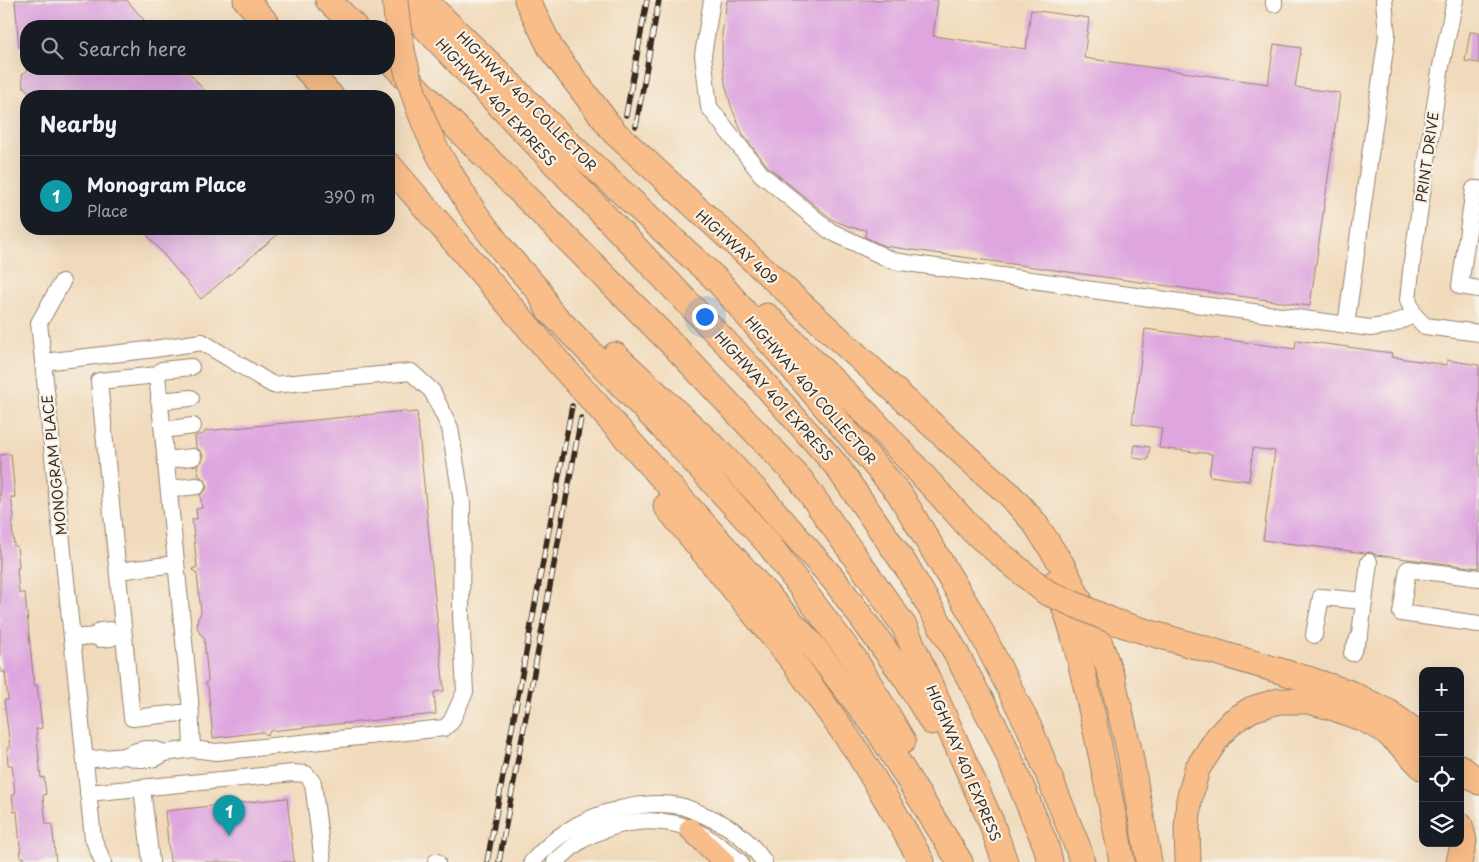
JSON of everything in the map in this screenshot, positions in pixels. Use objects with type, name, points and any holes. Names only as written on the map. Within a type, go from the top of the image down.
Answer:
[{"type":"highway","points":[[246,0],[264,20]]},
{"type":"highway","points":[[328,0],[348,20]]},
{"type":"highway","points":[[395,0],[404,60],[416,101],[435,147],[474,212],[504,252],[539,291],[548,309],[674,439],[768,543],[856,661],[917,764],[961,862]]},
{"type":"highway","name":"HIGHWAY 401 EXPRESS","points":[[399,0],[622,236],[752,370],[836,465],[908,569],[953,648],[1002,740],[1046,846],[1050,862]]},
{"type":"highway","name":"HIGHWAY 401 COLLECTOR","points":[[424,0],[564,139],[718,281],[899,492],[973,616],[1030,729],[1082,862]]},
{"type":"highway","name":"HIGHWAY 409","points":[[526,0],[551,49],[614,132],[979,468]]},
{"type":"highway","name":"HIGHWAY 401 EXPRESS","points":[[395,66],[678,350],[800,479],[904,626],[991,822],[1005,862]]},
{"type":"highway","points":[[312,75],[325,90]]},
{"type":"highway","points":[[395,172],[589,397],[813,646],[879,732],[961,862]]},
{"type":"highway","points":[[718,281],[767,316],[869,416],[974,531],[1046,592],[1115,622],[1339,689],[1365,699],[1388,712],[1419,734]]},
{"type":"highway","points":[[539,291],[554,300],[716,449],[758,493],[835,581],[907,680],[991,822]]},
{"type":"highway","points":[[589,397],[600,427],[793,661],[857,751],[922,862]]},
{"type":"highway","points":[[979,468],[1039,553],[1060,594],[1073,632],[1100,744],[1122,862]]},
{"type":"highway","points":[[979,468],[1009,494],[1034,522],[1062,565],[1098,638],[1113,681],[1130,754],[1149,862]]},
{"type":"highway","points":[[1188,862],[1187,829],[1189,800],[1197,768],[1218,737],[1233,721],[1252,709],[1278,701],[1309,702],[1334,708],[1362,718],[1383,729],[1419,764]]},
{"type":"highway","points":[[1464,770],[1479,782]]},
{"type":"highway","points":[[1464,817],[1479,838]]},
{"type":"highway","points":[[1459,862],[1463,847]]},
{"type":"main road","points":[[690,829],[724,862]]},
{"type":"street","points":[[712,0],[703,55],[709,107],[761,174],[830,231],[893,261],[1370,328],[1390,326],[1414,315],[1425,326],[1479,333]]},
{"type":"street","points":[[1346,325],[1387,35],[1384,0]]},
{"type":"street","name":"PRINT DRIVE","points":[[1414,315],[1408,300],[1412,262],[1440,71],[1455,0]]},
{"type":"street","points":[[1479,189],[1474,188],[1460,286],[1479,289]]},
{"type":"street","name":"MONOGRAM PLACE","points":[[62,282],[40,323],[93,838],[103,862]]},
{"type":"street","points":[[44,362],[202,342],[273,385],[411,372],[432,391],[450,428],[462,503],[461,615],[464,692],[451,722],[444,728],[216,752],[192,750],[164,753],[156,758],[148,759],[125,756],[85,760]]},
{"type":"street","points":[[94,356],[99,382],[118,572],[119,634],[132,718],[190,712]]},
{"type":"street","points":[[99,382],[157,376],[162,370],[190,367]]},
{"type":"street","points":[[157,376],[190,712],[192,750]]},
{"type":"street","points":[[159,401],[191,398]]},
{"type":"street","points":[[162,430],[193,426]]},
{"type":"street","points":[[166,460],[194,457]]},
{"type":"street","points":[[169,489],[197,486]]},
{"type":"street","points":[[1352,652],[1360,634],[1369,562]]},
{"type":"street","points":[[118,572],[176,564]]},
{"type":"street","points":[[1479,578],[1408,569],[1401,613],[1479,624]]},
{"type":"street","points":[[1314,635],[1321,597],[1364,601]]},
{"type":"street","points":[[72,638],[95,636],[100,639],[111,638],[119,634]]},
{"type":"street","points":[[88,793],[293,773],[306,774],[313,783],[323,862]]},
{"type":"street","points":[[142,788],[151,862]]},
{"type":"street","points":[[532,862],[544,849],[567,831],[589,820],[635,806],[657,804],[681,806],[722,822],[740,834],[764,862]]},
{"type":"street","points":[[555,862],[580,841],[598,832],[616,826],[653,822],[672,823],[690,829],[709,839],[740,862]]},
{"type":"building","points":[[15,0],[127,0],[144,20],[20,20],[19,47]]},
{"type":"building","points":[[727,0],[938,0],[933,36],[1026,49],[1031,10],[1089,18],[1084,58],[1268,84],[1274,44],[1301,48],[1295,87],[1340,93],[1310,306],[884,246],[865,237],[866,230],[850,227],[833,220],[768,167],[744,136],[731,106],[725,84],[722,34]]},
{"type":"building","points":[[1470,32],[1479,33],[1479,63],[1465,61]]},
{"type":"building","points":[[22,75],[191,75],[204,90],[27,90],[23,86]]},
{"type":"building","points":[[147,235],[277,235],[201,299]]},
{"type":"building","points":[[1145,329],[1295,349],[1296,340],[1392,353],[1391,357],[1447,365],[1447,360],[1479,365],[1479,568],[1376,555],[1371,552],[1365,553],[1263,540],[1275,451],[1253,448],[1249,481],[1209,476],[1212,454],[1159,448],[1162,428],[1132,424]]},
{"type":"building","points":[[405,411],[407,413],[417,412],[444,691],[434,692],[436,714],[270,731],[267,735],[263,732],[213,738],[208,687],[205,683],[208,681],[204,637],[200,634],[197,627],[198,618],[201,613],[197,574],[192,569],[197,567],[192,519],[197,519],[196,509],[202,508],[200,495],[206,490],[207,485],[205,480],[199,476],[197,466],[202,461],[203,456],[201,451],[196,448],[195,436],[204,434],[205,431]]},
{"type":"building","points":[[1135,445],[1150,447],[1148,460],[1133,458]]},
{"type":"building","points":[[11,454],[15,497],[11,497],[14,517],[12,526],[14,546],[17,546],[19,565],[19,568],[17,568],[19,593],[25,593],[34,685],[37,685],[42,728],[36,729],[41,778],[44,777],[46,794],[43,795],[46,824],[52,824],[56,862],[24,862],[24,857],[21,858],[17,811],[14,812],[12,794],[15,794],[12,765],[8,765],[7,748],[10,747],[4,700],[8,700],[5,672],[1,672],[0,656],[0,455]]},
{"type":"building","points":[[287,798],[294,862],[170,862],[165,811]]},
{"type":"railway","points":[[626,115],[647,0]]},
{"type":"railway","points":[[636,126],[659,0]]},
{"type":"railway","points":[[487,862],[572,406]]},
{"type":"railway","points":[[499,862],[581,418]]},
{"type":"place","name":"Monogram Place","points":[[229,836]]}]
